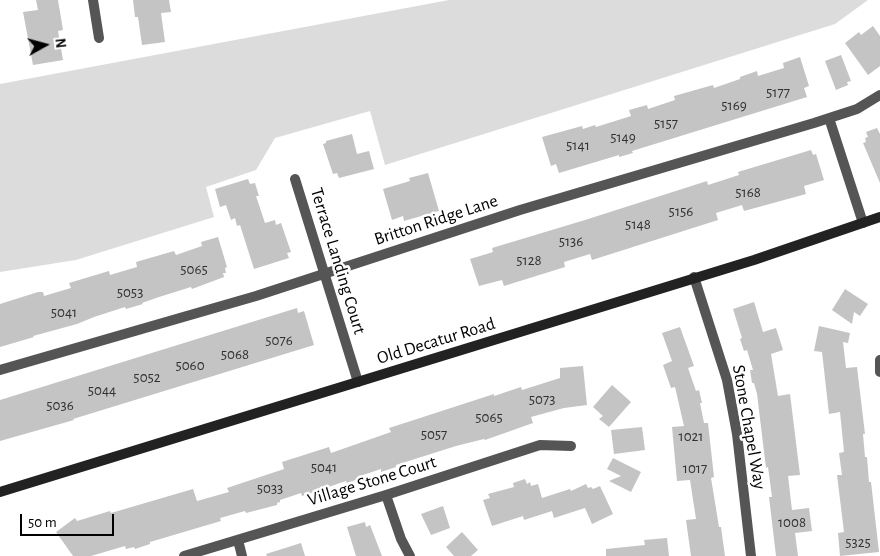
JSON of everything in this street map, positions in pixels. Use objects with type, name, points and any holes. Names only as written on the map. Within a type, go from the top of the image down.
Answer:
[{"type":"street","points":[[93,0],[99,38]]},
{"type":"street","name":"Britton Ridge Lane","points":[[0,370],[256,296],[520,210],[829,118],[857,109],[880,95]]},
{"type":"street","points":[[829,118],[863,223]]},
{"type":"street","name":"Terrace Landing Court","points":[[295,179],[358,382]]},
{"type":"street","name":"Old Decatur Road","points":[[0,492],[754,260],[880,217]]},
{"type":"street","name":"Stone Chapel Way","points":[[694,278],[727,380],[737,434],[751,556]]},
{"type":"street","points":[[880,360],[880,372]]},
{"type":"street","name":"Village Stone Court","points":[[184,556],[386,495],[540,445],[571,446]]},
{"type":"street","points":[[386,495],[401,540],[410,556]]},
{"type":"street","points":[[238,540],[242,556]]},
{"type":"shaded area","points":[[449,0],[868,0],[835,24],[385,165],[370,111],[275,138],[256,170],[206,187],[214,217],[76,260],[0,272],[0,84]]},
{"type":"building","points":[[36,0],[58,0],[63,30],[58,31],[63,60],[33,65],[23,12],[38,10]]},
{"type":"building","points":[[133,0],[169,0],[171,12],[161,13],[165,42],[142,45],[138,17],[135,17]]},
{"type":"building","points":[[873,26],[880,36],[880,66],[868,75],[845,43],[859,32],[861,35]]},
{"type":"building","points":[[841,55],[851,81],[847,82],[848,85],[836,90],[825,61]]},
{"type":"building","points":[[800,57],[809,86],[804,88],[807,97],[632,151],[633,153],[619,157],[619,155],[559,173],[556,164],[551,166],[542,137],[582,126],[583,129],[595,125],[596,127],[631,116],[629,110],[647,105],[648,109],[675,100],[674,96],[713,85],[714,88],[757,71],[758,76],[784,68],[783,63]]},
{"type":"building","points":[[877,128],[880,134],[880,183],[863,143],[866,142],[865,138],[868,137],[866,132]]},
{"type":"building","points":[[352,134],[357,154],[369,151],[374,169],[339,178],[337,173],[333,174],[323,144],[326,141]]},
{"type":"building","points":[[811,150],[813,155],[816,154],[824,180],[804,186],[806,194],[744,211],[742,205],[716,213],[718,220],[592,260],[590,254],[564,262],[565,267],[504,286],[502,280],[479,286],[470,259],[493,252],[492,248],[707,181],[708,185],[739,175],[738,172]]},
{"type":"building","points":[[428,173],[439,211],[404,221],[403,216],[392,220],[383,189],[410,181],[409,178]]},
{"type":"building","points":[[248,179],[250,184],[255,183],[259,196],[256,196],[265,223],[275,220],[276,225],[281,223],[291,252],[287,253],[289,258],[254,269],[240,225],[237,226],[235,218],[231,220],[226,205],[220,207],[215,189]]},
{"type":"building","points":[[218,237],[227,267],[225,268],[226,273],[223,273],[224,277],[192,289],[191,287],[143,304],[126,309],[125,307],[77,324],[0,347],[0,304],[38,292],[43,292],[44,296],[71,288],[69,283],[109,271],[110,275],[137,267],[136,262],[174,251],[176,255],[202,246],[201,242]]},
{"type":"building","points":[[845,289],[868,304],[860,316],[854,312],[852,324],[832,310]]},
{"type":"building","points":[[754,302],[763,332],[776,328],[783,350],[771,354],[778,396],[790,394],[800,475],[788,476],[792,510],[809,508],[812,531],[795,533],[798,556],[776,556],[769,497],[772,497],[768,467],[766,468],[757,394],[754,383],[752,383],[750,370],[753,370],[747,350],[744,351],[740,339],[742,338],[733,309]]},
{"type":"building","points":[[297,308],[298,313],[304,311],[314,345],[74,420],[0,441],[0,400]]},
{"type":"building","points":[[819,326],[850,333],[848,343],[843,342],[846,368],[857,367],[865,434],[863,434],[865,457],[867,457],[869,482],[871,482],[879,552],[840,556],[838,533],[844,532],[837,475],[842,475],[839,453],[844,452],[840,412],[829,414],[822,352],[814,351]]},
{"type":"building","points":[[680,327],[694,366],[688,368],[696,391],[699,390],[704,423],[708,423],[714,477],[711,478],[725,556],[691,556],[686,520],[696,519],[690,480],[677,481],[672,427],[684,426],[675,387],[671,388],[663,365],[672,361],[662,333]]},
{"type":"building","points":[[583,366],[587,405],[564,408],[531,417],[533,423],[485,440],[456,446],[396,465],[396,467],[381,472],[381,469],[357,477],[358,479],[347,483],[346,481],[302,496],[301,493],[280,500],[277,505],[220,518],[221,521],[150,542],[150,544],[135,549],[134,547],[126,549],[125,546],[91,556],[73,556],[56,532],[75,518],[77,521],[110,511],[111,513],[193,489],[197,501],[229,492],[227,488],[284,469],[282,462],[329,447],[331,453],[391,432],[389,428],[494,394],[494,396],[521,387],[522,390],[560,378],[560,368]]},
{"type":"building","points":[[612,385],[631,402],[609,427],[599,419],[603,416],[593,407]]},
{"type":"building","points":[[642,427],[645,450],[614,454],[611,430]]},
{"type":"building","points":[[613,458],[641,472],[631,492],[609,481],[621,476],[607,469]]},
{"type":"building","points":[[525,479],[527,484],[530,482],[531,486],[538,484],[542,498],[570,489],[571,491],[586,484],[588,488],[591,487],[593,489],[600,486],[613,514],[592,524],[585,508],[554,518],[552,511],[524,520],[523,516],[492,526],[483,500],[490,498],[488,494],[514,487],[513,483]]},
{"type":"building","points":[[443,506],[450,528],[431,535],[421,514]]},
{"type":"building","points":[[365,522],[366,527],[370,525],[382,556],[356,556],[347,527]]},
{"type":"building","points":[[462,532],[478,550],[471,556],[454,556],[446,547]]},
{"type":"building","points":[[667,538],[669,556],[606,556],[606,549],[645,545],[644,540]]},
{"type":"building","points":[[301,543],[305,556],[267,556],[266,554]]}]
